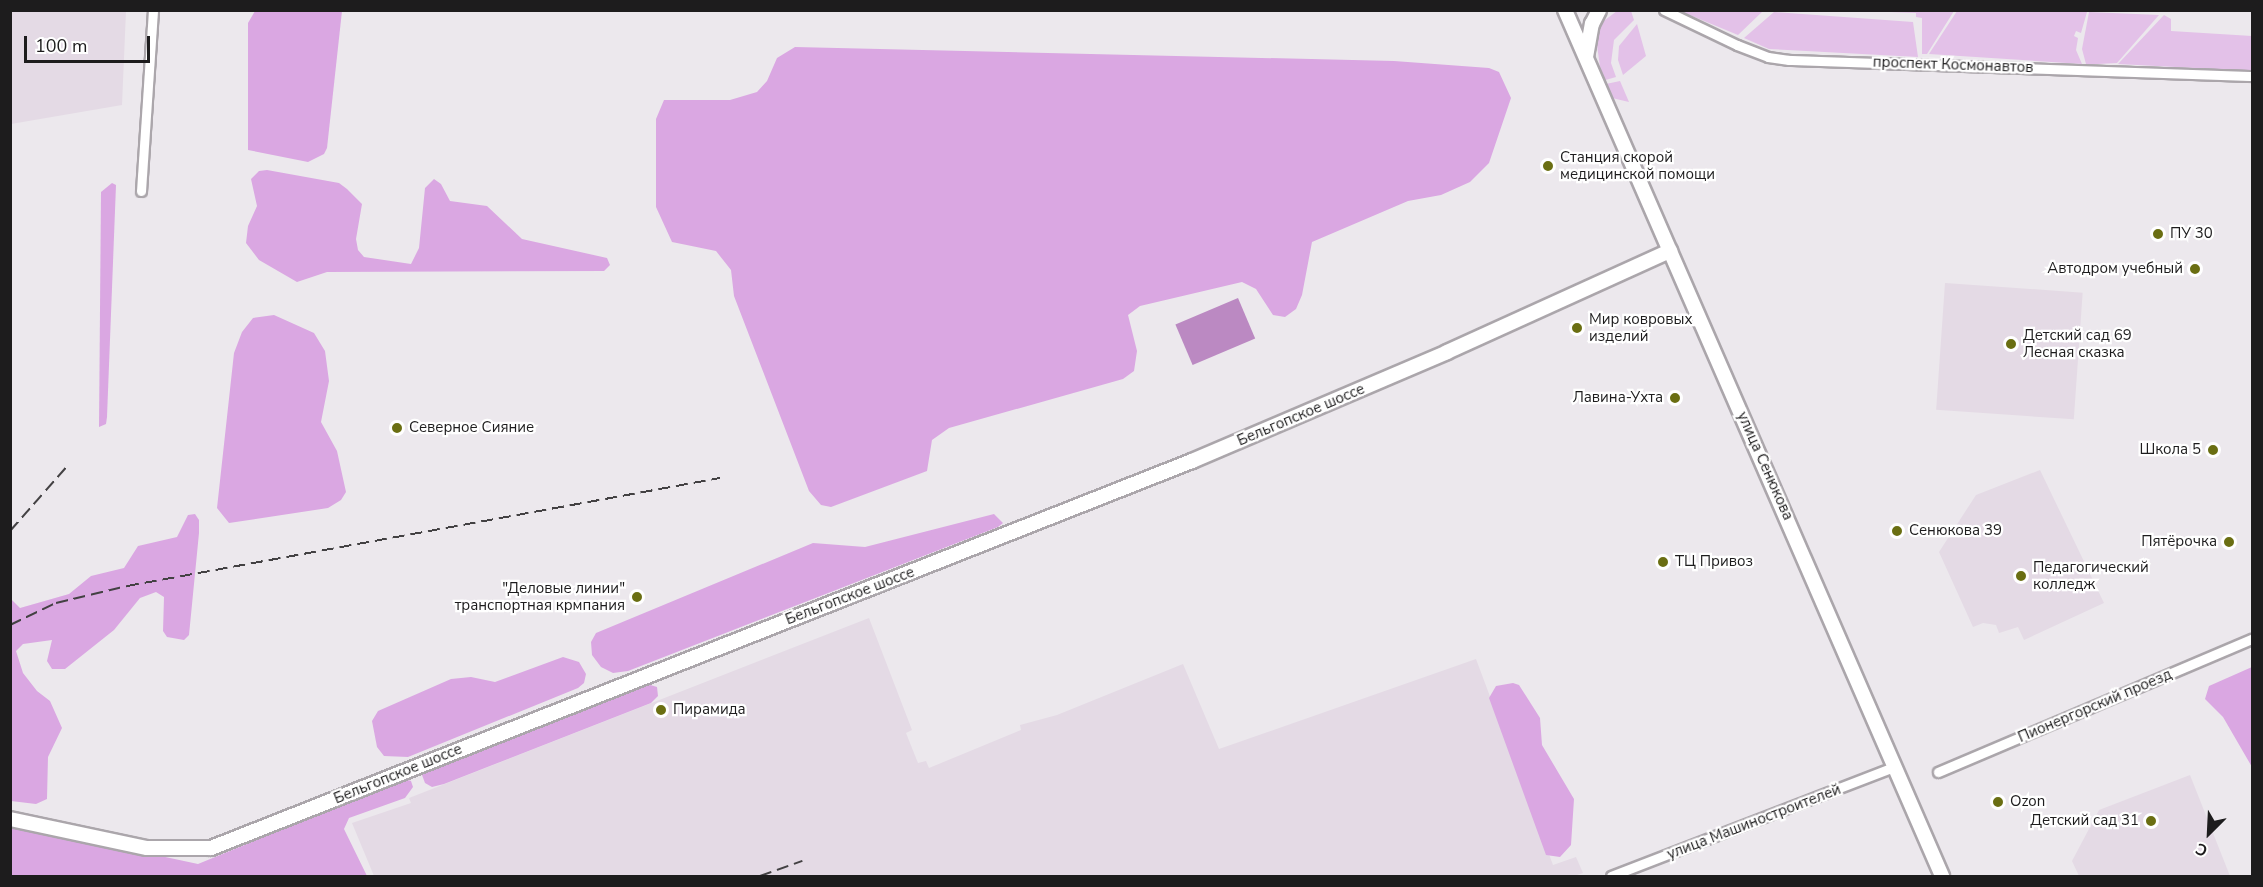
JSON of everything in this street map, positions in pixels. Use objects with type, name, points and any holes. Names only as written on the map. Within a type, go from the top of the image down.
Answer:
[{"type":"street","points":[[141,191],[153,10]]},
{"type":"street","name":"улица Сенюкова","points":[[1565,10],[1581,18],[1599,10]]},
{"type":"street","name":"улица Сенюкова","points":[[1565,10],[1942,876]]},
{"type":"street","name":"улица Сенюкова","points":[[1586,57],[1592,24],[1599,10]]},
{"type":"street","name":"проспект Космонавтов","points":[[1664,10],[1737,45],[1778,59],[2253,76]]},
{"type":"street","name":"Бельгопское шоссе","points":[[10,819],[147,848],[211,848],[1192,461],[1447,352],[1670,251]]},
{"type":"street","name":"Пионергорский проезд","points":[[1938,772],[2253,639]]},
{"type":"street","name":"улица Машиностроителей","points":[[1611,876],[1896,766]]},
{"type":"shaded area","points":[[11,10],[126,11],[122,105],[11,124]]},
{"type":"shaded area","points":[[255,11],[342,11],[327,148],[324,154],[308,162],[248,150],[248,23]]},
{"type":"shaded area","points":[[1617,11],[1631,11],[1634,20],[1614,40],[1611,63],[1616,77],[1602,81],[1596,38],[1601,23]]},
{"type":"shaded area","points":[[1680,11],[1763,11],[1738,35]]},
{"type":"shaded area","points":[[1863,11],[1954,11],[1927,54],[1922,54],[1922,18],[1916,17],[1916,13]]},
{"type":"shaded area","points":[[1957,11],[2087,12],[2081,33],[2076,31],[2074,36],[2078,38],[2076,50],[2082,64],[1929,54]]},
{"type":"shaded area","points":[[1774,12],[1913,22],[1918,57],[1769,49],[1744,38]]},
{"type":"shaded area","points":[[2089,12],[2159,15],[2117,63],[2086,64],[2082,49]]},
{"type":"shaded area","points":[[2164,15],[2171,19],[2171,31],[2252,36],[2252,71],[2118,64]]},
{"type":"shaded area","points":[[1637,24],[1646,56],[1623,75],[1618,60],[1619,46]]},
{"type":"shaded area","points":[[795,47],[1394,61],[1489,68],[1499,72],[1511,98],[1489,163],[1470,182],[1441,195],[1408,201],[1312,242],[1302,295],[1296,309],[1285,317],[1273,315],[1256,289],[1242,282],[1140,306],[1128,315],[1137,351],[1134,371],[1123,379],[949,428],[932,440],[927,471],[831,507],[821,505],[809,491],[734,296],[731,270],[716,251],[672,242],[656,207],[656,119],[664,100],[730,100],[757,92],[767,81],[777,58]]},
{"type":"shaded area","points":[[1620,81],[1629,102],[1612,98],[1606,84]]},
{"type":"shaded area","points":[[267,170],[339,183],[347,189],[362,204],[356,239],[358,250],[364,257],[411,264],[419,248],[425,188],[434,179],[441,184],[450,201],[487,206],[522,239],[607,258],[610,265],[604,271],[327,272],[297,282],[259,260],[246,243],[248,226],[257,206],[251,179],[259,171]]},
{"type":"shaded area","points":[[112,183],[116,185],[107,417],[106,424],[99,427],[101,192]]},
{"type":"shaded area","name":"Детский сад 69 Лесная сказка","points":[[1945,283],[2083,293],[2074,419],[1936,410]]},
{"type":"shaded area","points":[[1238,298],[1255,339],[1193,365],[1175,325]]},
{"type":"shaded area","points":[[274,315],[314,333],[325,351],[329,381],[321,422],[337,451],[346,492],[341,500],[328,508],[229,523],[217,508],[234,353],[242,332],[253,318]]},
{"type":"shaded area","points":[[2040,470],[2104,603],[2024,640],[2018,627],[1999,633],[1996,625],[1983,623],[1973,627],[1939,552],[1976,495]]},
{"type":"shaded area","points":[[195,514],[199,520],[199,533],[189,635],[184,640],[167,637],[163,631],[164,597],[156,592],[140,598],[114,630],[65,669],[52,669],[47,661],[52,640],[23,644],[16,651],[23,673],[37,691],[50,701],[62,728],[48,757],[47,799],[36,804],[11,801],[11,599],[20,608],[69,594],[91,576],[124,568],[138,546],[177,537],[188,515]]},
{"type":"shaded area","points":[[994,514],[1003,523],[998,527],[628,671],[613,673],[601,667],[592,655],[591,642],[596,633],[813,543],[865,547]]},
{"type":"shaded area","points":[[869,618],[912,730],[906,733],[918,763],[926,761],[929,768],[1021,730],[1020,725],[1057,715],[1183,664],[1219,749],[1476,659],[1553,865],[1576,857],[1583,873],[1574,876],[374,876],[352,823],[411,803],[409,798]]},
{"type":"shaded area","points":[[563,657],[579,662],[586,674],[584,683],[578,688],[408,757],[384,756],[377,747],[372,721],[378,711],[451,679],[471,677],[495,682]]},
{"type":"shaded area","points":[[2252,667],[2252,767],[2223,717],[2205,699],[2209,686]]},
{"type":"shaded area","points":[[1513,683],[1519,685],[1540,718],[1542,745],[1574,799],[1571,845],[1560,857],[1546,855],[1489,698],[1496,686]]},
{"type":"shaded area","points":[[647,684],[657,687],[658,696],[651,703],[444,784],[432,787],[425,783],[422,775],[429,766]]},
{"type":"shaded area","name":"Детский сад 31","points":[[2190,775],[2230,876],[2079,876],[2072,861],[2099,810]]},
{"type":"shaded area","points":[[405,779],[411,781],[413,787],[405,798],[349,818],[344,829],[367,876],[11,876],[11,824],[198,864]]},
{"type":"railway","points":[[10,531],[69,464]]},
{"type":"railway","points":[[10,625],[56,603],[127,586],[720,478]]},
{"type":"railway","points":[[760,876],[802,861]]},
{"type":"place","name":"Станция скорой медицинской помощи","points":[[1548,166]]},
{"type":"place","name":"ПУ 30","points":[[2158,234]]},
{"type":"place","name":"Автодром учебный","points":[[2195,269]]},
{"type":"place","name":"Мир ковровых изделий","points":[[1577,328]]},
{"type":"place","name":"Детский сад 69 Лесная сказка","points":[[2011,344]]},
{"type":"place","name":"Лавина-Ухта","points":[[1675,398]]},
{"type":"place","name":"Северное Сияние","points":[[397,428]]},
{"type":"place","name":"Школа 5","points":[[2213,450]]},
{"type":"place","name":"Сенюкова 39","points":[[1897,531]]},
{"type":"place","name":"Пятёрочка","points":[[2229,542]]},
{"type":"place","name":"ТЦ Привоз","points":[[1663,562]]},
{"type":"place","name":"Педагогический колледж","points":[[2021,576]]},
{"type":"place","name":"\"Деловые линии\" транспортная крмпания","points":[[637,597]]},
{"type":"place","name":"Пирамида","points":[[661,710]]},
{"type":"place","name":"Ozon","points":[[1998,802]]},
{"type":"place","name":"Детский сад 31","points":[[2151,821]]}]
